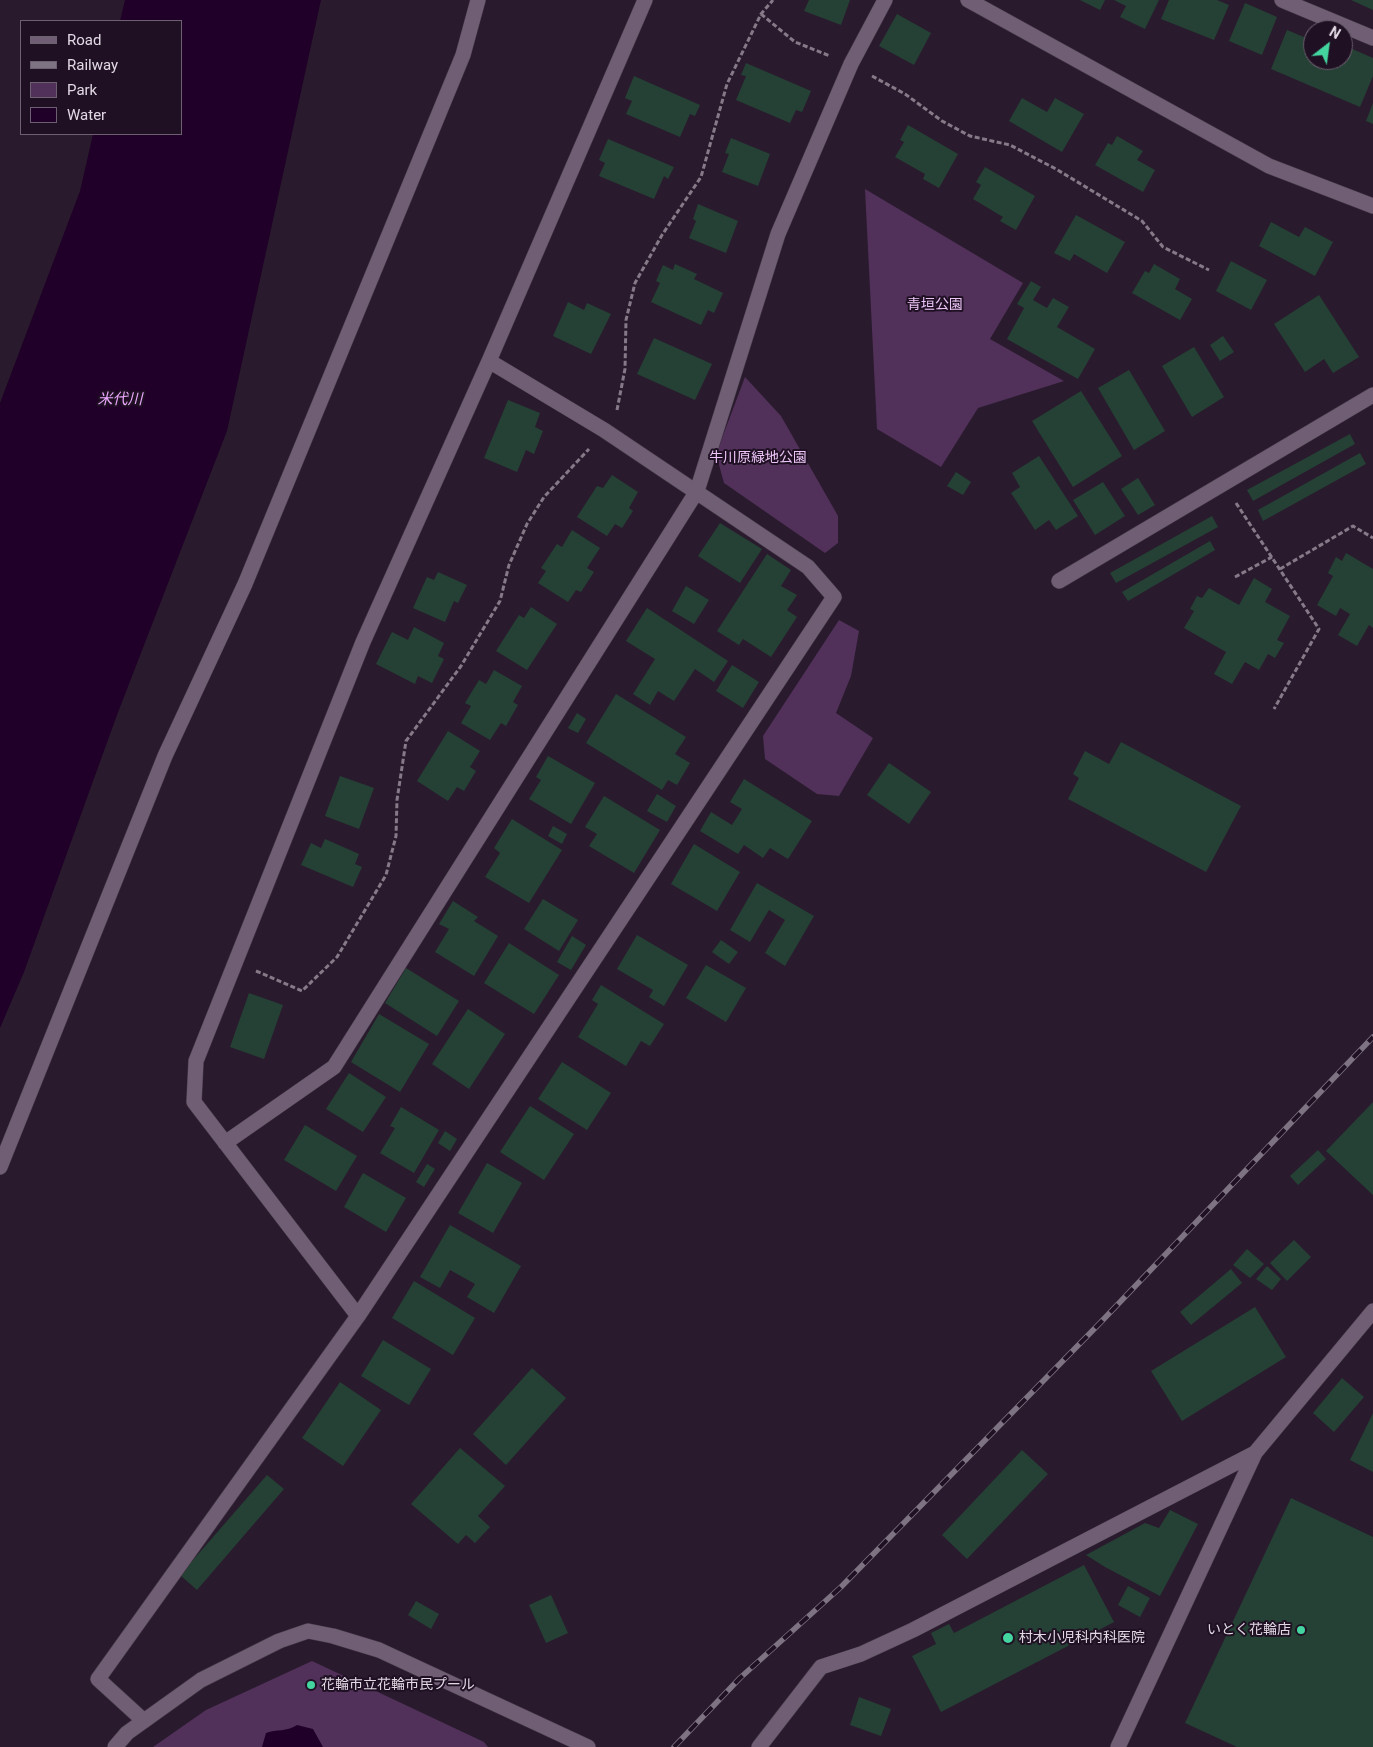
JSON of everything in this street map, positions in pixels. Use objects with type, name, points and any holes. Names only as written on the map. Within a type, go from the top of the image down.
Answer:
[{"type":"street","points":[[0,1166],[165,756],[244,584],[464,55],[478,0]]},
{"type":"street","points":[[358,1316],[194,1102],[196,1061],[362,642],[490,361],[645,0]]},
{"type":"street","points":[[225,1143],[334,1067],[697,491],[778,234],[852,64],[885,0]]},
{"type":"street","points":[[968,0],[1269,166],[1373,206]]},
{"type":"street","points":[[1288,1],[1373,38]]},
{"type":"street","points":[[144,1721],[98,1678],[358,1316],[834,597],[808,567],[604,430],[490,361]]},
{"type":"street","points":[[1060,581],[1373,395]]},
{"type":"street","points":[[1118,1747],[1255,1454],[1373,1311]]},
{"type":"street","points":[[759,1747],[820,1667],[861,1654],[913,1630],[1255,1454]]},
{"type":"street","points":[[115,1747],[127,1733],[201,1680],[279,1641],[308,1631],[333,1636],[379,1650],[588,1747]]},
{"type":"path","points":[[233,965],[262,973],[302,991],[337,957],[386,875],[396,836],[397,800],[406,741],[461,666],[500,601],[509,565],[527,524],[540,504],[616,417],[625,368],[626,320],[635,283],[662,235],[701,177],[727,84],[761,14],[773,0]]},
{"type":"path","points":[[761,14],[796,42],[852,64],[970,136],[1010,145],[1056,169],[1142,221],[1163,247],[1209,270]]},
{"type":"path","points":[[1224,484],[1320,629],[1274,709]]},
{"type":"path","points":[[1280,569],[1353,526],[1373,538]]},
{"type":"path","points":[[1235,577],[1272,557]]},
{"type":"green space","name":"青垣公園","points":[[865,189],[1023,283],[990,339],[1064,381],[978,408],[941,467],[877,429]]},
{"type":"green space","name":"牛川原緑地公園","points":[[745,377],[781,416],[838,516],[838,543],[825,553],[724,483],[716,454]]},
{"type":"green space","points":[[839,620],[859,631],[851,676],[836,713],[873,738],[839,796],[817,794],[765,759],[763,736]]},
{"type":"green space","name":"花輪市立花輪市民プール","points":[[312,1661],[484,1742],[488,1747],[153,1747],[206,1710]]},
{"type":"water","name":"米代川","points":[[125,0],[321,0],[227,431],[117,715],[24,972],[0,1028],[0,403],[80,191],[93,135],[182,135],[182,20],[120,20]]},
{"type":"water","points":[[297,1725],[313,1729],[323,1747],[262,1747],[266,1733],[289,1729]]},
{"type":"building","points":[[809,0],[850,0],[841,25],[804,11]]},
{"type":"building","points":[[1080,0],[1105,0],[1100,10]]},
{"type":"building","points":[[1114,0],[1159,0],[1145,29],[1120,17],[1126,6]]},
{"type":"building","points":[[1169,0],[1217,0],[1229,5],[1214,40],[1161,19]]},
{"type":"building","points":[[1351,0],[1373,0],[1373,10]]},
{"type":"building","points":[[1245,3],[1277,17],[1262,55],[1229,41]]},
{"type":"building","points":[[897,14],[931,33],[914,65],[879,46]]},
{"type":"building","points":[[1287,30],[1303,37],[1303,70],[1353,70],[1353,49],[1373,58],[1373,76],[1360,107],[1271,69]]},
{"type":"building","points":[[746,63],[811,91],[802,112],[796,110],[790,123],[736,100],[746,76],[741,75]]},
{"type":"building","points":[[634,76],[700,105],[695,116],[690,114],[680,137],[626,114],[632,101],[625,98]]},
{"type":"building","points":[[1022,98],[1047,112],[1055,98],[1084,114],[1062,152],[1009,121]]},
{"type":"building","points":[[1373,103],[1373,124],[1366,121]]},
{"type":"building","points":[[908,125],[958,154],[939,188],[923,179],[925,174],[895,157],[904,142],[900,140]]},
{"type":"building","points":[[1117,136],[1143,151],[1137,160],[1155,170],[1143,192],[1095,165],[1108,143],[1112,145]]},
{"type":"building","points":[[731,138],[770,154],[758,186],[722,172],[729,154],[725,153]]},
{"type":"building","points":[[608,139],[674,167],[668,179],[664,176],[654,199],[599,176],[605,163],[599,160]]},
{"type":"building","points":[[985,167],[1035,196],[1016,230],[1000,221],[1003,217],[973,199],[981,185],[976,182]]},
{"type":"building","points":[[698,204],[738,221],[726,253],[689,238],[696,221],[693,219]]},
{"type":"building","points":[[1076,215],[1125,242],[1107,273],[1074,254],[1070,261],[1054,253]]},
{"type":"building","points":[[1271,222],[1299,237],[1305,227],[1333,242],[1315,276],[1259,246]]},
{"type":"building","points":[[1231,261],[1267,280],[1251,310],[1216,291]]},
{"type":"building","points":[[675,264],[697,274],[694,279],[723,293],[714,313],[708,310],[701,325],[651,302],[660,283],[656,281],[663,265],[673,270]]},
{"type":"building","points":[[1154,264],[1180,279],[1175,289],[1192,299],[1180,320],[1132,293],[1145,271],[1149,273]]},
{"type":"building","points":[[1031,281],[1041,287],[1033,300],[1047,308],[1053,298],[1069,307],[1057,327],[1095,349],[1078,379],[1007,339],[1024,308],[1017,304]]},
{"type":"building","points":[[1319,295],[1359,357],[1333,373],[1324,359],[1305,372],[1274,324]]},
{"type":"building","points":[[568,302],[584,310],[587,303],[611,314],[591,354],[553,336]]},
{"type":"building","points":[[1223,336],[1234,352],[1220,361],[1210,345]]},
{"type":"building","points":[[654,338],[712,364],[695,400],[637,374]]},
{"type":"building","points":[[1194,347],[1224,397],[1192,417],[1162,366]]},
{"type":"building","points":[[1129,370],[1165,431],[1134,450],[1098,388]]},
{"type":"building","points":[[1081,391],[1122,456],[1073,487],[1032,421]]},
{"type":"building","points":[[508,400],[540,413],[535,427],[543,431],[534,454],[526,450],[517,472],[484,458]]},
{"type":"building","points":[[1350,434],[1355,444],[1253,501],[1247,490]]},
{"type":"building","points":[[1360,453],[1366,464],[1263,521],[1258,510]]},
{"type":"building","points":[[1039,456],[1078,516],[1056,530],[1049,520],[1035,530],[1011,493],[1020,487],[1012,473]]},
{"type":"building","points":[[956,472],[971,482],[963,495],[947,486]]},
{"type":"building","points":[[612,475],[638,492],[629,508],[633,511],[622,528],[615,524],[607,536],[577,517],[597,486],[603,488]]},
{"type":"building","points":[[1138,478],[1155,505],[1138,515],[1121,489]]},
{"type":"building","points":[[1103,482],[1125,516],[1095,535],[1073,500]]},
{"type":"building","points":[[1212,516],[1218,527],[1116,583],[1110,573]]},
{"type":"building","points":[[720,523],[762,549],[740,583],[698,556]]},
{"type":"building","points":[[572,530],[600,548],[587,568],[594,572],[581,592],[576,590],[568,602],[538,583],[546,571],[541,568],[557,544],[562,547]]},
{"type":"building","points":[[1210,541],[1215,550],[1128,601],[1122,592]]},
{"type":"building","points":[[1346,553],[1373,569],[1373,628],[1369,625],[1357,646],[1338,635],[1350,614],[1340,608],[1336,616],[1317,605],[1333,576],[1328,573],[1336,557],[1342,561]]},
{"type":"building","points":[[767,554],[791,570],[781,586],[797,595],[787,610],[797,617],[771,657],[743,639],[739,645],[717,631]]},
{"type":"building","points":[[438,572],[467,585],[458,603],[454,601],[445,622],[413,608],[427,577],[434,580]]},
{"type":"building","points":[[1254,578],[1272,589],[1265,602],[1290,616],[1277,640],[1284,643],[1275,658],[1268,654],[1259,670],[1245,662],[1232,684],[1214,674],[1226,652],[1184,628],[1194,611],[1190,609],[1197,596],[1202,598],[1209,588],[1239,605]]},
{"type":"building","points":[[686,586],[709,600],[694,624],[672,611]]},
{"type":"building","points":[[531,607],[557,624],[527,670],[496,651],[519,615],[524,618]]},
{"type":"building","points":[[647,608],[728,661],[714,682],[695,669],[674,701],[658,691],[650,705],[633,694],[655,659],[626,641]]},
{"type":"building","points":[[414,627],[444,643],[438,656],[444,659],[432,683],[418,676],[415,684],[376,664],[392,632],[408,640]]},
{"type":"building","points":[[732,665],[759,682],[743,708],[716,691]]},
{"type":"building","points":[[494,670],[522,686],[513,702],[518,705],[506,726],[501,723],[490,740],[461,723],[471,706],[465,703],[479,680],[486,684]]},
{"type":"building","points":[[616,694],[686,737],[675,754],[690,763],[677,785],[668,780],[662,790],[586,743]]},
{"type":"building","points":[[577,713],[586,719],[578,733],[568,728]]},
{"type":"building","points":[[448,731],[480,751],[470,767],[476,771],[464,791],[457,787],[448,801],[417,781]]},
{"type":"building","points":[[1121,742],[1241,806],[1206,872],[1068,799],[1079,778],[1073,774],[1085,751],[1109,764]]},
{"type":"building","points":[[548,756],[595,783],[571,824],[529,799],[541,780],[536,777]]},
{"type":"building","points":[[889,763],[931,792],[909,824],[867,795]]},
{"type":"building","points":[[340,776],[374,788],[359,829],[325,816]]},
{"type":"building","points":[[744,779],[812,821],[788,859],[770,848],[763,858],[744,845],[738,854],[700,831],[711,812],[732,825],[742,809],[730,802]]},
{"type":"building","points":[[657,794],[676,806],[667,822],[647,811]]},
{"type":"building","points":[[604,796],[660,830],[634,873],[589,846],[597,834],[585,827]]},
{"type":"building","points":[[512,819],[562,850],[529,903],[485,877],[500,853],[494,848]]},
{"type":"building","points":[[553,826],[567,834],[562,844],[548,836]]},
{"type":"building","points":[[325,839],[359,854],[355,864],[362,867],[353,887],[301,865],[311,843],[321,848]]},
{"type":"building","points":[[694,844],[740,872],[717,911],[671,884]]},
{"type":"building","points":[[757,883],[814,916],[785,966],[765,953],[785,920],[769,910],[750,942],[730,930]]},
{"type":"building","points":[[543,899],[578,920],[559,951],[524,929]]},
{"type":"building","points":[[453,901],[478,917],[474,921],[498,936],[474,976],[435,952],[449,929],[439,924]]},
{"type":"building","points":[[637,935],[688,965],[664,1006],[649,997],[653,990],[617,969]]},
{"type":"building","points":[[572,936],[586,945],[571,970],[557,962]]},
{"type":"building","points":[[721,940],[738,952],[729,964],[712,952]]},
{"type":"building","points":[[509,943],[559,975],[534,1014],[484,983]]},
{"type":"building","points":[[706,965],[746,988],[726,1022],[686,998]]},
{"type":"building","points":[[406,968],[459,1001],[437,1036],[385,1003]]},
{"type":"building","points":[[601,985],[664,1024],[650,1046],[641,1041],[626,1066],[578,1037],[598,1004],[592,1000]]},
{"type":"building","points":[[249,993],[283,1005],[264,1059],[230,1047]]},
{"type":"building","points":[[468,1009],[505,1034],[469,1089],[432,1064]]},
{"type":"building","points":[[379,1014],[429,1044],[400,1092],[351,1062]]},
{"type":"building","points":[[562,1062],[611,1093],[587,1130],[538,1099]]},
{"type":"building","points":[[349,1073],[386,1097],[363,1132],[326,1109]]},
{"type":"building","points":[[1373,1102],[1373,1195],[1326,1151]]},
{"type":"building","points":[[530,1106],[574,1134],[544,1180],[500,1152]]},
{"type":"building","points":[[401,1107],[439,1130],[414,1173],[380,1153],[395,1128],[390,1126]]},
{"type":"building","points":[[305,1125],[357,1156],[336,1191],[284,1160]]},
{"type":"building","points":[[445,1131],[457,1139],[450,1151],[438,1143]]},
{"type":"building","points":[[1318,1150],[1326,1159],[1298,1185],[1290,1176]]},
{"type":"building","points":[[487,1163],[522,1183],[493,1233],[458,1213]]},
{"type":"building","points":[[427,1164],[435,1169],[424,1187],[416,1182]]},
{"type":"building","points":[[363,1173],[406,1198],[386,1232],[344,1207]]},
{"type":"building","points":[[450,1225],[521,1266],[494,1313],[467,1297],[475,1284],[450,1270],[440,1288],[420,1277]]},
{"type":"building","points":[[1294,1240],[1311,1257],[1287,1281],[1270,1263]]},
{"type":"building","points":[[1247,1249],[1264,1264],[1250,1278],[1233,1265]]},
{"type":"building","points":[[1267,1266],[1281,1279],[1272,1290],[1256,1279]]},
{"type":"building","points":[[1231,1269],[1242,1283],[1191,1325],[1180,1312]]},
{"type":"building","points":[[414,1281],[475,1318],[453,1355],[392,1318]]},
{"type":"building","points":[[1255,1307],[1286,1357],[1182,1421],[1151,1371]]},
{"type":"building","points":[[383,1340],[431,1369],[409,1405],[361,1376]]},
{"type":"building","points":[[532,1368],[566,1398],[506,1465],[473,1434]]},
{"type":"building","points":[[1342,1378],[1364,1397],[1334,1432],[1313,1413]]},
{"type":"building","points":[[340,1382],[381,1410],[343,1466],[302,1438]]},
{"type":"building","points":[[1373,1413],[1373,1472],[1350,1460]]},
{"type":"building","points":[[460,1448],[505,1486],[478,1516],[490,1527],[475,1543],[466,1535],[458,1544],[411,1504]]},
{"type":"building","points":[[1022,1450],[1048,1474],[967,1559],[942,1535]]},
{"type":"building","points":[[267,1475],[284,1489],[197,1590],[180,1575]]},
{"type":"building","name":"いとく花輪店","points":[[1291,1498],[1373,1537],[1373,1747],[1237,1747],[1185,1723]]},
{"type":"building","points":[[1170,1510],[1198,1524],[1160,1596],[1086,1555],[1145,1523],[1159,1528]]},
{"type":"building","name":"村木小児科内科医院","points":[[1084,1565],[1114,1622],[941,1712],[912,1656],[936,1644],[931,1633],[949,1624],[954,1633]]},
{"type":"building","points":[[1128,1586],[1150,1598],[1140,1617],[1118,1605]]},
{"type":"building","points":[[551,1595],[568,1633],[546,1643],[529,1605]]},
{"type":"building","points":[[416,1601],[439,1614],[431,1629],[408,1615]]},
{"type":"building","points":[[859,1697],[891,1709],[881,1736],[850,1725]]},
{"type":"railway","points":[[674,1747],[740,1678],[841,1587],[1100,1323],[1373,1037]]},
{"type":"place","name":"いとく花輪店","points":[[1301,1630]]},
{"type":"place","name":"村木小児科内科医院","points":[[1008,1638]]},
{"type":"place","name":"花輪市立花輪市民プール","points":[[311,1685]]}]
